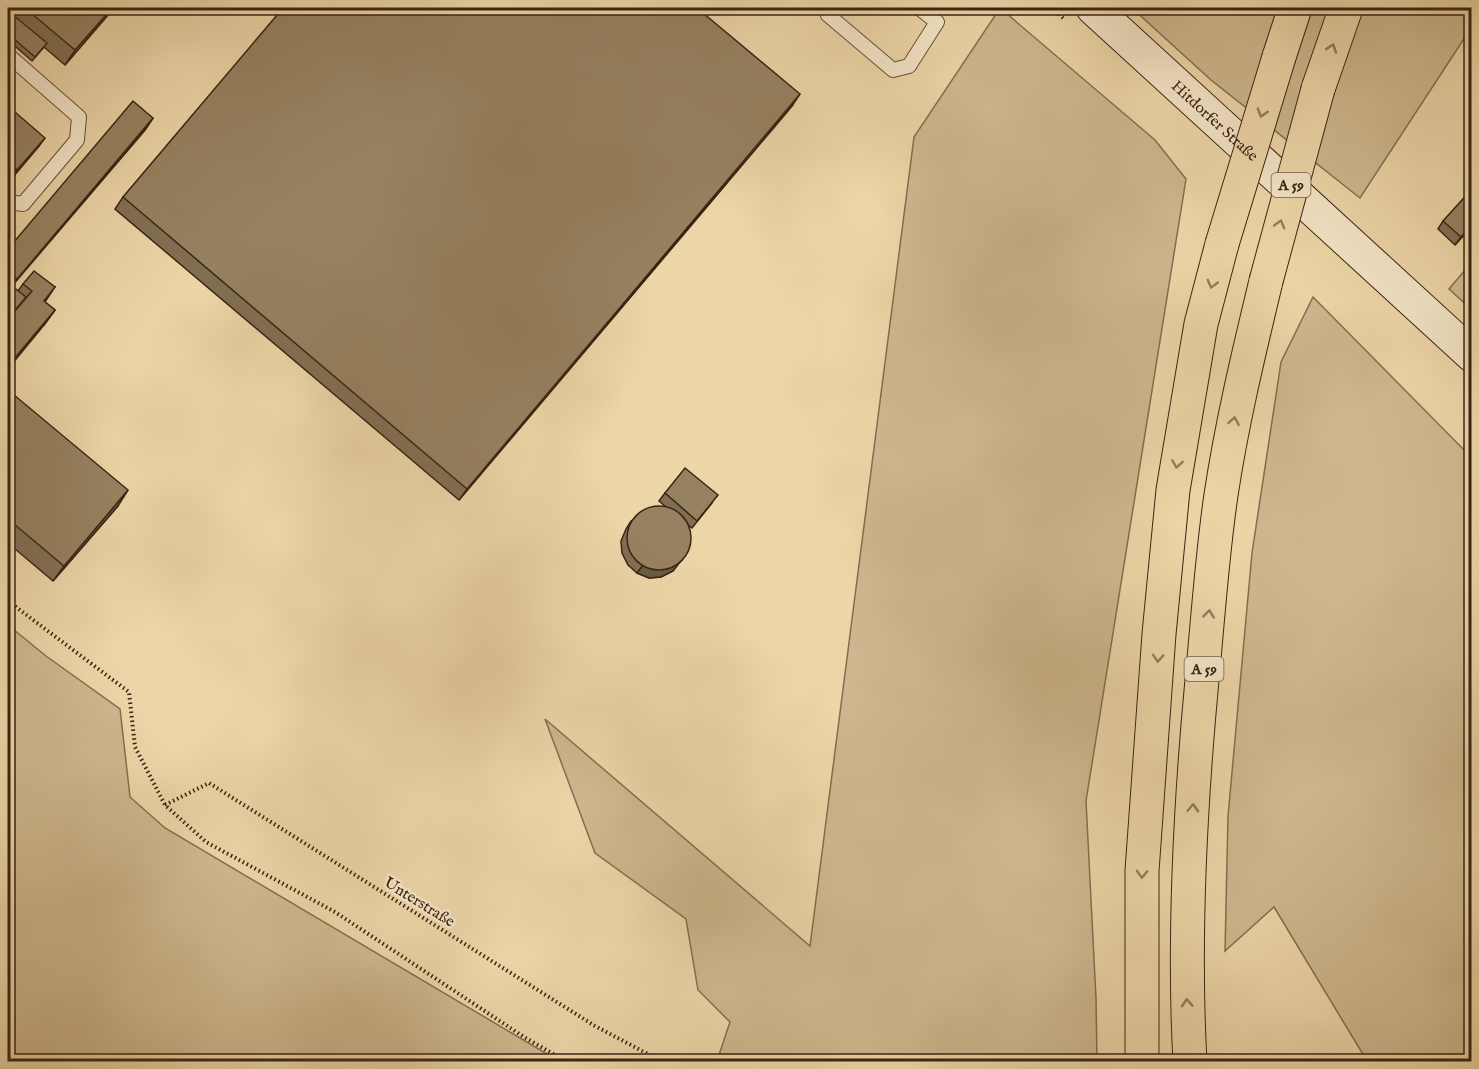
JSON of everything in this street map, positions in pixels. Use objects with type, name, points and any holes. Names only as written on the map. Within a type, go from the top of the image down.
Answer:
[{"type":"highway","points":[[1142,1062],[1142,871],[1159,634],[1173,490],[1201,324],[1222,244],[1295,8]]},
{"type":"highway","name":"A 59","points":[[1190,1062],[1186,991],[1195,756],[1221,496],[1238,398],[1266,281],[1318,89],[1346,8]]},
{"type":"street","name":"Hitdorfer Straße","points":[[1093,8],[1472,355]]},
{"type":"lane","points":[[826,8],[828,15],[893,70],[909,66],[937,22],[919,8]]},
{"type":"lane","points":[[8,55],[79,117],[77,140],[23,204],[8,202]]},
{"type":"path","points":[[8,601],[129,692],[135,747],[165,805],[206,842],[335,912],[524,1037],[567,1062]]},
{"type":"path","name":"Unterstraße","points":[[165,805],[210,783],[596,1026],[663,1062]]},
{"type":"shaded area","points":[[1000,8],[1155,140],[1186,179],[1086,801],[1097,1061],[717,1061],[730,1022],[698,990],[686,919],[595,853],[545,719],[810,946],[914,137]]},
{"type":"shaded area","points":[[1132,8],[1471,8],[1471,28],[1360,198],[1211,80]]},
{"type":"shaded area","points":[[1471,263],[1471,309],[1449,289]]},
{"type":"shaded area","points":[[1313,297],[1471,457],[1471,1061],[1367,1061],[1274,907],[1225,951],[1228,816],[1252,553],[1281,362]]},
{"type":"shaded area","points":[[8,625],[46,656],[120,709],[130,797],[165,828],[559,1061],[8,1061]]},
{"type":"building","points":[[25,8],[112,8],[75,50]]},
{"type":"building","points":[[283,8],[697,8],[800,94],[467,489],[123,197]]},
{"type":"building","points":[[13,15],[47,43],[35,57],[8,34],[8,22]]},
{"type":"building","points":[[133,101],[153,118],[17,279],[8,271],[8,249]]},
{"type":"building","points":[[8,106],[45,138],[17,170],[8,162]]},
{"type":"building","points":[[1472,189],[1472,224],[1461,237],[1443,221]]},
{"type":"building","points":[[34,271],[55,287],[44,301],[55,310],[8,366],[8,319],[32,291],[23,284]]},
{"type":"building","points":[[12,286],[26,297],[8,319],[8,290]]},
{"type":"building","points":[[8,390],[128,490],[64,566],[8,519]]},
{"type":"building","points":[[685,468],[718,495],[697,521],[665,493]]},
{"type":"building","points":[[659,506],[677,512],[685,520],[691,538],[685,556],[677,564],[659,570],[641,564],[633,556],[627,538],[633,520],[641,512]]}]
